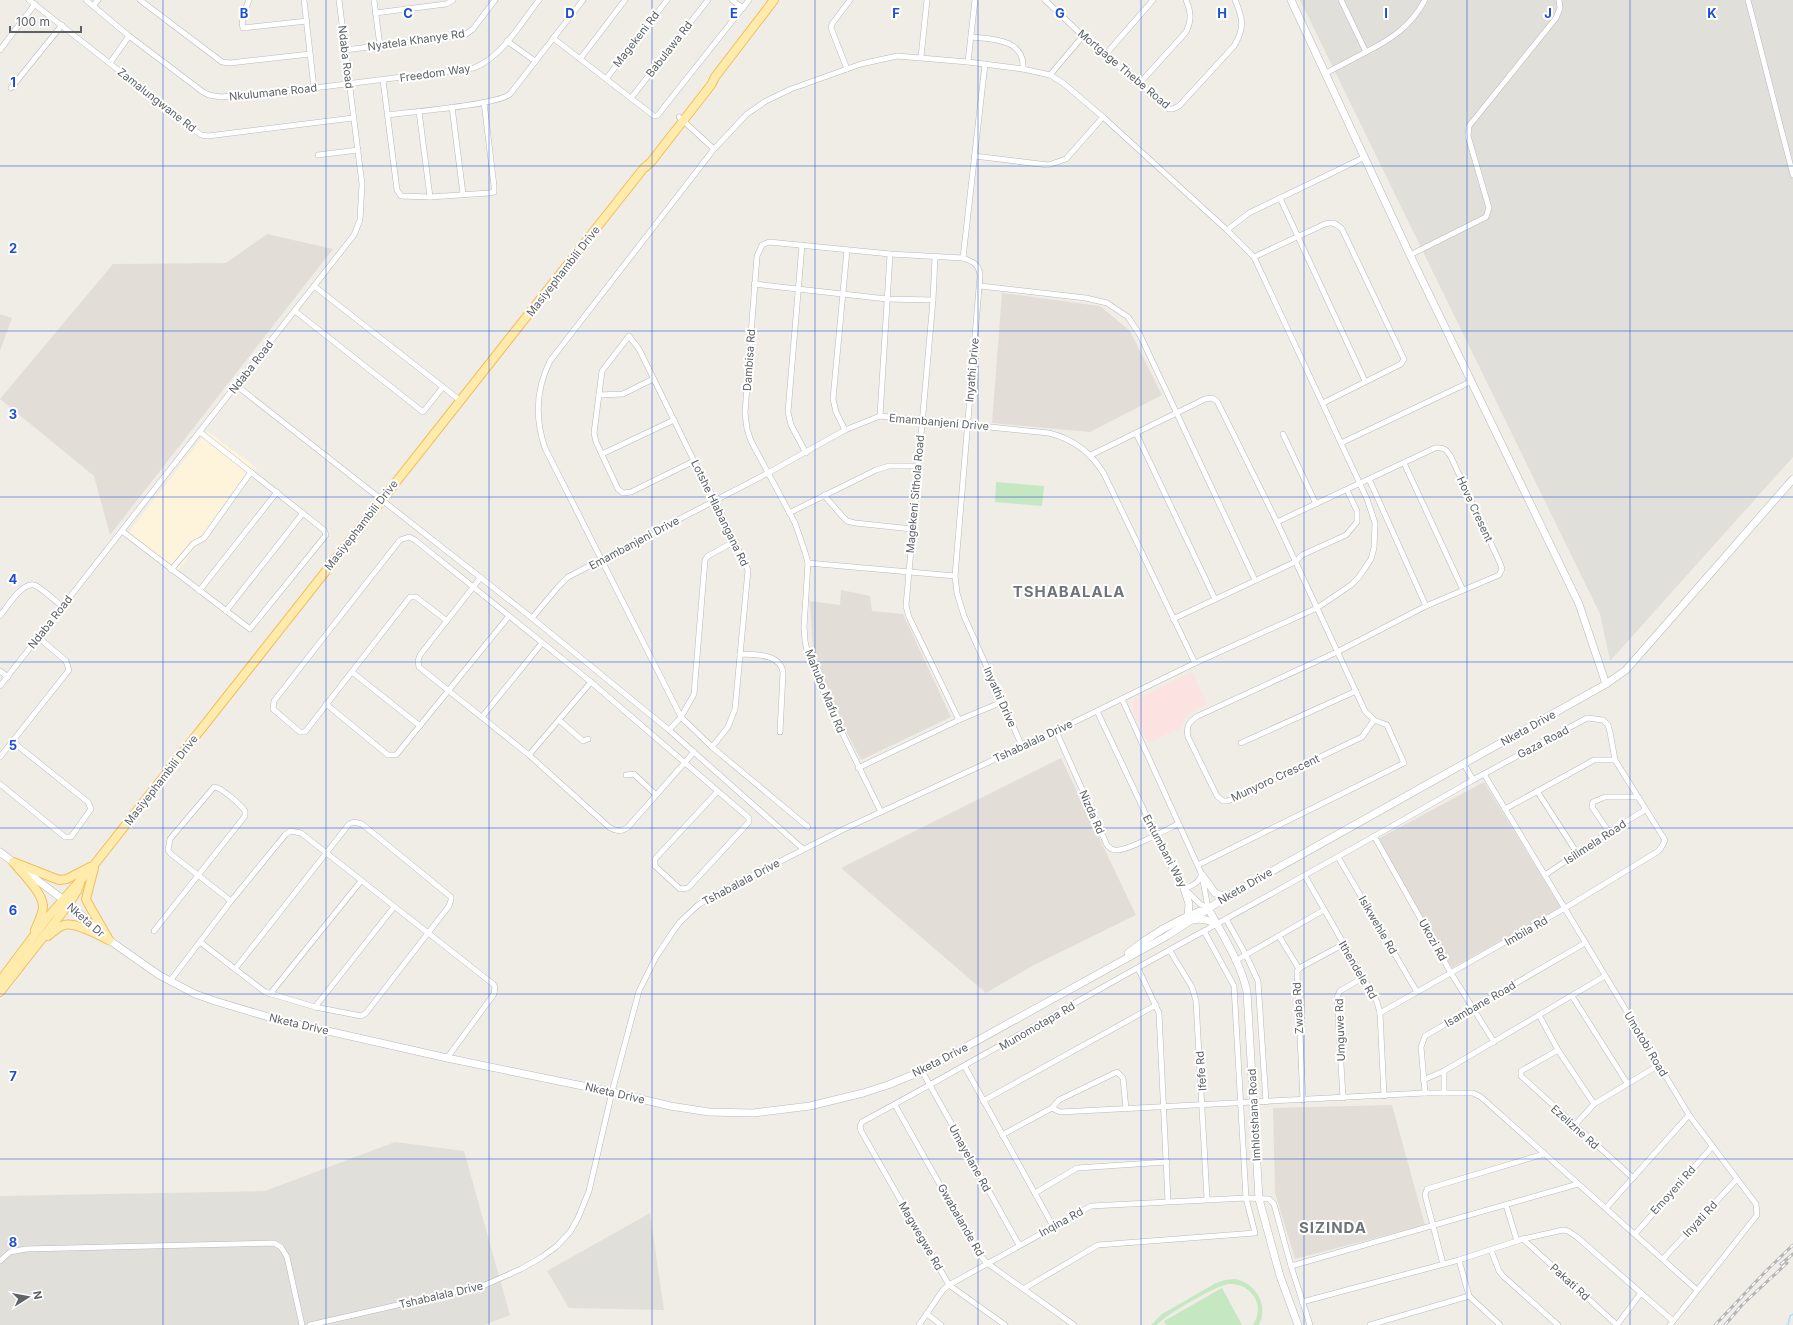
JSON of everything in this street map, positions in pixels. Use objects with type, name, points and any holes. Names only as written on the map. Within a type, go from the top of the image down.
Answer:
[{"type":"main road","name":"Masiyephambili Drive","points":[[0,992],[41,941],[80,882],[461,401],[643,169],[647,159],[681,119],[707,82],[715,77],[774,0]]},
{"type":"main road","points":[[13,862],[59,880],[67,879],[94,865]]},
{"type":"main road","points":[[13,862],[38,892],[42,900],[42,912],[32,939]]},
{"type":"main road","points":[[94,865],[86,899],[109,940]]},
{"type":"main road","name":"Masiyephambili Drive","points":[[0,981],[32,939],[66,902]]},
{"type":"main road","points":[[41,941],[61,927],[68,925],[77,926],[109,940]]},
{"type":"street","name":"Zamalungwane Rd","points":[[29,0],[204,136],[353,118]]},
{"type":"street","name":"Nkulumane Road","points":[[86,0],[129,36],[203,92],[215,97],[229,97],[349,84]]},
{"type":"street","points":[[93,6],[98,0]]},
{"type":"street","points":[[140,0],[222,62],[230,63],[310,54]]},
{"type":"street","points":[[249,0],[244,13],[242,24],[243,28],[307,21]]},
{"type":"street","points":[[304,0],[314,88]]},
{"type":"street","name":"Ndaba Road","points":[[0,686],[351,240],[360,220],[362,198],[358,150],[339,0]]},
{"type":"street","points":[[374,0],[380,46]]},
{"type":"street","points":[[375,13],[446,4],[453,0]]},
{"type":"street","name":"Nyatela Khanye Rd","points":[[345,50],[465,35],[473,29],[495,0]]},
{"type":"street","name":"Freedom Way","points":[[349,84],[474,68],[491,59],[539,0]]},
{"type":"street","points":[[388,115],[484,102],[507,96],[583,0]]},
{"type":"street","points":[[580,59],[624,0]]},
{"type":"street","name":"Magekeni Rd","points":[[606,79],[667,0]]},
{"type":"street","name":"Babulawa Rd","points":[[631,98],[708,0]]},
{"type":"street","points":[[732,0],[743,8]]},
{"type":"street","points":[[553,38],[654,116],[658,116],[749,0]]},
{"type":"street","points":[[847,69],[831,28],[832,24],[850,0]]},
{"type":"street","points":[[921,57],[927,0]]},
{"type":"street","points":[[968,62],[975,0]]},
{"type":"street","name":"Mortgage Thebe Road","points":[[1045,0],[1083,36],[1169,109],[1176,108],[1234,46],[1239,38],[1242,28],[1242,19],[1235,0]]},
{"type":"street","points":[[1106,54],[1153,0]]},
{"type":"street","points":[[1139,84],[1186,32],[1190,24],[1190,17],[1186,0]]},
{"type":"street","points":[[1292,0],[1470,382],[1579,604],[1606,684]]},
{"type":"street","points":[[1341,0],[1366,52]]},
{"type":"street","points":[[1326,73],[1394,37],[1411,20],[1425,0]]},
{"type":"street","points":[[1410,255],[1486,217],[1489,208],[1468,136],[1469,126],[1556,18],[1560,8],[1559,0]]},
{"type":"street","points":[[1748,0],[1793,175]]},
{"type":"street","points":[[0,50],[35,4]]},
{"type":"street","points":[[12,88],[62,25]]},
{"type":"street","points":[[110,63],[129,36]]},
{"type":"street","points":[[1050,75],[1083,36]]},
{"type":"street","points":[[971,37],[999,40],[1010,44],[1018,50],[1023,57],[1023,69]]},
{"type":"street","points":[[507,41],[535,61]]},
{"type":"street","name":"Tshabalala Drive","points":[[310,1325],[485,1285],[521,1269],[557,1246],[570,1232],[578,1218],[589,1191],[612,1092],[639,991],[656,957],[680,922],[690,912],[708,899],[803,849],[1056,731],[1195,664],[1318,608],[1351,586],[1359,577],[1371,558],[1374,542],[1375,522],[1360,484],[1323,402],[1254,257],[1227,230],[1103,117],[1064,83],[1050,75],[1023,69],[968,62],[921,57],[887,57],[847,69],[791,89],[766,100],[747,114],[714,149],[550,361],[541,382],[538,406],[543,441],[601,561],[681,717],[712,747],[808,827]]},
{"type":"street","points":[[806,453],[791,425],[788,412],[800,288],[802,245],[890,254],[963,258],[985,64]]},
{"type":"street","points":[[383,80],[398,193],[401,196],[492,193],[494,190],[484,102]]},
{"type":"street","points":[[452,107],[463,194]]},
{"type":"street","points":[[419,111],[430,196]]},
{"type":"street","points":[[974,156],[1048,165],[1066,160],[1103,117]]},
{"type":"street","points":[[681,119],[714,149]]},
{"type":"street","points":[[318,155],[358,150]]},
{"type":"street","points":[[1227,230],[1242,217],[1365,157]]},
{"type":"street","points":[[1280,198],[1297,238],[1365,381]]},
{"type":"street","points":[[1254,257],[1330,222],[1338,225],[1342,229],[1404,359],[1401,364],[1323,402]]},
{"type":"street","name":"Dambisa Rd","points":[[768,473],[751,441],[746,423],[754,284],[758,256],[764,244],[769,242],[802,245]]},
{"type":"street","points":[[845,430],[836,412],[833,399],[847,250]]},
{"type":"street","points":[[880,416],[890,254]]},
{"type":"street","name":"Magekeni Sithola Road","points":[[935,257],[933,300],[917,466],[906,606],[909,617],[959,720]]},
{"type":"street","name":"Inyathi Drive","points":[[963,258],[975,262],[979,268],[980,286],[955,576],[957,593],[964,616],[1022,746]]},
{"type":"street","points":[[754,284],[887,299],[933,300]]},
{"type":"street","points":[[314,286],[461,401]]},
{"type":"street","points":[[980,286],[1086,298],[1108,303],[1116,307],[1128,317],[1135,326],[1256,580]]},
{"type":"street","points":[[295,311],[423,412],[443,387]]},
{"type":"street","name":"Lotshe Hlabangana Rd","points":[[599,395],[602,372],[629,336],[639,349],[694,461],[715,500],[748,570],[735,709],[728,727],[712,747]]},
{"type":"street","points":[[653,379],[623,394],[599,395],[595,438],[618,489],[627,493],[694,461]]},
{"type":"street","points":[[1341,443],[1470,382]]},
{"type":"street","points":[[237,386],[481,577],[669,730],[803,849]]},
{"type":"street","points":[[1091,455],[1205,399],[1212,398],[1218,401],[1318,608],[1365,711],[1374,720],[1387,725],[1404,763],[1198,865]]},
{"type":"street","name":"Emambanjeni Drive","points":[[532,618],[568,577],[806,453],[845,430],[880,416],[1048,433],[1061,436],[1074,442],[1091,455],[1104,474],[1195,664]]},
{"type":"street","points":[[602,454],[674,420]]},
{"type":"street","points":[[122,531],[248,628],[251,628],[325,537],[326,535],[324,530],[200,432]]},
{"type":"street","points":[[1136,433],[1215,599]]},
{"type":"street","points":[[1283,434],[1316,504]]},
{"type":"street","name":"Hove Cresent","points":[[1277,522],[1435,448],[1441,447],[1447,450],[1451,457],[1502,566],[1499,575],[1426,606],[1337,652]]},
{"type":"street","points":[[1404,463],[1463,590]]},
{"type":"street","points":[[789,513],[882,468],[917,466]]},
{"type":"street","points":[[171,570],[194,543],[204,538],[251,472]]},
{"type":"street","name":"Mahubo Mafu Rd","points":[[768,473],[789,513],[802,543],[808,563],[804,620],[806,647],[819,683],[858,768],[881,812]]},
{"type":"street","points":[[1369,479],[1426,606]]},
{"type":"street","name":"Nketa Drive","points":[[109,940],[170,982],[195,994],[245,1011],[447,1058],[694,1110],[728,1113],[758,1113],[810,1106],[857,1095],[888,1085],[922,1070],[1113,965],[1189,918],[1606,684],[1626,670],[1793,479]]},
{"type":"street","points":[[1173,619],[1295,562],[1302,555],[1346,535],[1357,522],[1357,511],[1347,490]]},
{"type":"street","points":[[199,591],[277,492]]},
{"type":"street","points":[[824,495],[847,521],[912,529]]},
{"type":"street","points":[[226,611],[303,513]]},
{"type":"street","points":[[447,621],[416,597],[410,597],[303,733],[272,707],[274,700],[402,538],[409,537],[416,540],[591,682],[718,791],[749,818],[749,822],[688,888],[680,889],[655,866],[656,859],[718,791]]},
{"type":"street","points":[[669,730],[681,717],[693,698],[695,689],[705,560],[708,556],[735,541]]},
{"type":"street","points":[[808,563],[955,576]]},
{"type":"street","points":[[481,577],[420,655],[418,661],[419,667],[529,755],[609,827],[615,830],[622,830],[628,827],[694,752]]},
{"type":"street","points":[[0,616],[22,588],[29,585],[37,586],[63,606]]},
{"type":"street","points":[[326,704],[390,756],[398,754],[509,616]]},
{"type":"street","points":[[0,756],[13,742],[68,670],[66,661],[38,638]]},
{"type":"street","points":[[482,717],[542,643]]},
{"type":"street","name":"Munyoro Crescent","points":[[1337,652],[1191,720],[1187,730],[1188,737],[1217,796],[1223,801],[1228,800],[1348,743],[1362,736],[1374,720]]},
{"type":"street","points":[[740,654],[768,656],[774,658],[781,666],[783,673],[780,732]]},
{"type":"street","points":[[0,671],[8,677]]},
{"type":"street","points":[[352,672],[420,726]]},
{"type":"street","points":[[529,755],[591,682]]},
{"type":"street","points":[[1241,743],[1356,691]]},
{"type":"street","name":"Entumbani Way","points":[[1122,699],[1198,865],[1202,876],[1208,908]]},
{"type":"street","points":[[858,768],[959,720],[1002,702]]},
{"type":"street","name":"Entumbani Way","points":[[1097,711],[1155,835],[1184,888],[1200,904],[1208,908]]},
{"type":"street","name":"Gaza Road","points":[[1484,774],[1587,718],[1603,720],[1608,725],[1615,760]]},
{"type":"street","points":[[559,720],[583,741],[588,739]]},
{"type":"street","name":"Nizda Rd","points":[[1056,731],[1107,845],[1110,848],[1114,850],[1126,849],[1178,824]]},
{"type":"street","points":[[0,784],[65,838],[71,837],[91,809],[88,802],[13,742]]},
{"type":"street","points":[[1505,808],[1594,760],[1615,760],[1645,810]]},
{"type":"street","points":[[1464,764],[1473,780],[1484,774]]},
{"type":"street","points":[[626,775],[634,774],[656,795]]},
{"type":"street","name":"Umotobi Road","points":[[1484,774],[1689,1115],[1756,1204],[1757,1215],[1672,1323]]},
{"type":"street","name":"Munomotapa Rd","points":[[860,1128],[862,1122],[965,1066],[1216,924],[1305,876],[1473,780]]},
{"type":"street","points":[[154,931],[198,876],[246,813],[244,809],[218,787],[214,787],[168,844],[170,853],[198,876],[231,901]]},
{"type":"street","points":[[1537,791],[1577,853]]},
{"type":"street","points":[[1609,832],[1592,806],[1592,802],[1604,797],[1638,797]]},
{"type":"street","name":"Isilimela Road","points":[[1545,875],[1645,810]]},
{"type":"street","name":"Imbila Rd","points":[[1380,1013],[1565,908],[1662,849],[1665,840],[1645,810]]},
{"type":"street","points":[[200,942],[259,988],[270,994],[315,1007],[357,1016],[364,1014],[450,904],[451,896],[362,824],[352,822],[235,969]]},
{"type":"street","points":[[170,982],[231,901],[284,835],[290,831],[301,833],[495,987],[494,994],[447,1058]]},
{"type":"street","name":"Ukozi Rd","points":[[1374,836],[1452,973],[1494,1042]]},
{"type":"street","name":"Nketa Dr","points":[[0,852],[66,902],[109,940]]},
{"type":"street","name":"Isikwehle Rd","points":[[1338,857],[1417,992]]},
{"type":"street","points":[[1216,924],[1207,920],[1189,918],[1189,904],[1184,888],[1188,888],[1196,883],[1202,876],[1215,893],[1226,897]]},
{"type":"street","name":"Ithendele Rd","points":[[1305,876],[1374,995],[1380,1013],[1384,1096]]},
{"type":"street","points":[[270,994],[361,881]]},
{"type":"street","points":[[315,1007],[394,908]]},
{"type":"street","name":"Imhlotshana Road","points":[[1208,908],[1243,978],[1247,992],[1259,1199],[1280,1276],[1298,1325]]},
{"type":"street","points":[[1235,961],[1324,910]]},
{"type":"street","points":[[1226,919],[1246,955],[1258,985],[1266,1102]]},
{"type":"street","points":[[1025,1288],[1098,1245],[1255,1233],[1246,1198],[1234,986],[1204,931]]},
{"type":"street","points":[[1279,936],[1299,969]]},
{"type":"street","name":"Isambane Road","points":[[1425,1093],[1421,1047],[1425,1036],[1586,943]]},
{"type":"street","name":"Zwaba Rd","points":[[1303,1100],[1297,974],[1299,969],[1344,944]]},
{"type":"street","name":"Ifefe Rd","points":[[1170,951],[1195,994],[1203,1105],[1207,1199]]},
{"type":"street","points":[[1138,968],[1159,1013],[1168,1201]]},
{"type":"street","points":[[1423,1080],[1444,1071],[1605,976]]},
{"type":"street","name":"Umguwe Rd","points":[[1343,1098],[1337,997],[1340,991],[1364,977]]},
{"type":"street","points":[[1572,996],[1627,1083]]},
{"type":"street","points":[[983,1101],[1156,1005]]},
{"type":"street","points":[[1539,1016],[1558,1050],[1594,1104]]},
{"type":"street","name":"Ezelizne Rd","points":[[1558,1050],[1521,1071],[1522,1078],[1633,1178]]},
{"type":"street","points":[[1574,1126],[1594,1104],[1659,1065]]},
{"type":"street","points":[[965,1066],[1053,1226]]},
{"type":"street","name":"Umayelane Rd","points":[[922,1070],[1019,1245]]},
{"type":"street","points":[[1444,1071],[1444,1093]]},
{"type":"street","points":[[1002,1135],[1052,1108],[1059,1100],[1117,1072],[1123,1078],[1126,1109]]},
{"type":"street","points":[[1052,1108],[1060,1112],[1425,1093],[1473,1093],[1481,1097],[1697,1290]]},
{"type":"street","name":"Gwabalande Rd","points":[[895,1105],[979,1254],[988,1263],[1025,1288],[1074,1325]]},
{"type":"street","points":[[1606,1208],[1689,1115]]},
{"type":"street","name":"Magwegwe Rd","points":[[860,1128],[949,1285],[1005,1325]]},
{"type":"street","name":"Emoyeni Rd","points":[[1635,1234],[1712,1147]]},
{"type":"street","points":[[1443,1264],[1425,1195],[1427,1189],[1544,1154]]},
{"type":"street","points":[[1035,1193],[1077,1168],[1167,1162]]},
{"type":"street","name":"Inyati Rd","points":[[1663,1259],[1737,1179]]},
{"type":"street","points":[[1291,1266],[1506,1206],[1578,1184]]},
{"type":"street","name":"Inqina Rd","points":[[919,1325],[949,1285],[1093,1205],[1207,1199],[1259,1199]]},
{"type":"street","points":[[1259,1199],[1269,1199],[1274,1204],[1291,1266],[1310,1325]]},
{"type":"street","points":[[1506,1206],[1517,1241]]},
{"type":"street","points":[[1302,1302],[1459,1260],[1523,1239],[1557,1230],[1568,1231],[1577,1237],[1642,1294],[1672,1323]]},
{"type":"street","name":"Pakati Rd","points":[[1523,1239],[1617,1325]]},
{"type":"street","points":[[0,1261],[10,1252],[26,1249],[274,1243],[281,1247],[287,1257],[302,1325]]},
{"type":"street","points":[[1491,1250],[1499,1271],[1503,1276],[1558,1325]]},
{"type":"street","points":[[1459,1260],[1469,1296],[1500,1325]]},
{"type":"street","points":[[1617,1325],[1642,1294]]},
{"type":"street","points":[[1370,1325],[1469,1296]]},
{"type":"street","points":[[926,1314],[941,1325]]},
{"type":"shaded area","points":[[1300,0],[1793,0],[1793,457],[1610,661],[1600,614]]},
{"type":"shaded area","points":[[267,234],[333,249],[110,535],[94,476],[0,399],[113,264],[226,263]]},
{"type":"shaded area","points":[[1002,293],[1100,306],[1130,331],[1162,395],[1090,432],[992,423]]},
{"type":"shaded area","points":[[0,314],[12,318],[0,351]]},
{"type":"shaded area","points":[[207,431],[257,468],[175,574],[125,537]]},
{"type":"shaded area","points":[[841,590],[870,596],[872,611],[903,614],[951,717],[861,760],[845,729],[813,652],[810,601],[840,605]]},
{"type":"shaded area","points":[[1192,672],[1207,704],[1186,715],[1181,728],[1148,743],[1133,710],[1133,701]]},
{"type":"shaded area","points":[[1061,758],[1136,915],[1034,965],[986,993],[841,868]]},
{"type":"shaded area","points":[[1484,782],[1561,907],[1452,968],[1378,839]]},
{"type":"shaded area","points":[[1392,1105],[1425,1225],[1295,1259],[1275,1193],[1273,1108]]},
{"type":"shaded area","points":[[395,1142],[464,1151],[510,1315],[484,1325],[0,1325],[0,1196],[265,1191]]},
{"type":"shaded area","points":[[650,1213],[664,1310],[569,1308],[547,1271]]},
{"type":"green space","points":[[996,482],[1044,486],[1042,506],[995,502]]},
{"type":"green space","points":[[1235,1279],[1249,1285],[1259,1296],[1262,1317],[1259,1325],[1253,1325],[1258,1312],[1258,1305],[1255,1298],[1244,1287],[1237,1284],[1229,1284],[1214,1289],[1180,1308],[1157,1325],[1151,1325],[1162,1314],[1216,1283]]},
{"type":"green space","points":[[1222,1288],[1242,1325],[1166,1325],[1164,1321]]},
{"type":"waterway","points":[[1788,1325],[1790,1316],[1793,1314]]},
{"type":"railway","points":[[1715,1325],[1793,1245]]},
{"type":"railway","points":[[1781,1264],[1793,1254]]},
{"type":"railway","points":[[1725,1325],[1742,1305],[1787,1263]]},
{"type":"district","name":"TSHABALALA","points":[[1069,591]]},
{"type":"district","name":"SIZINDA","points":[[1333,1227]]}]
